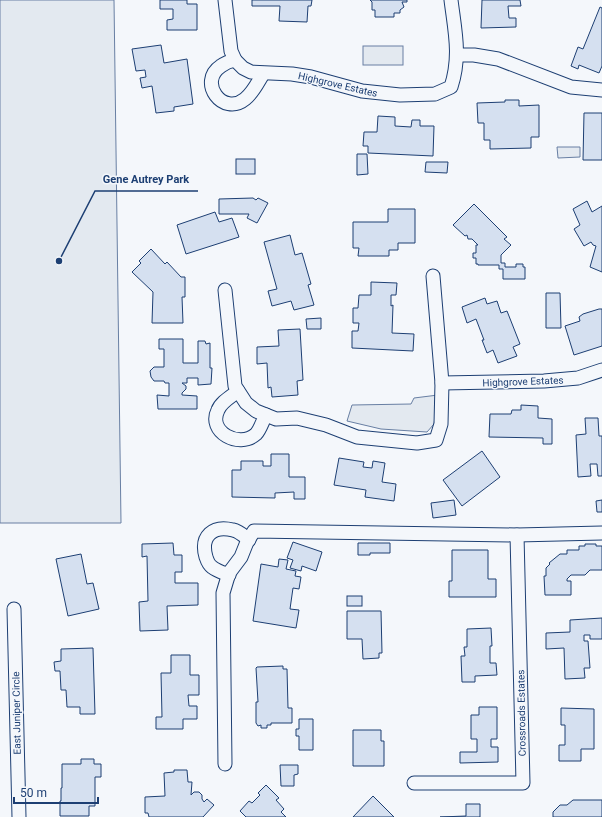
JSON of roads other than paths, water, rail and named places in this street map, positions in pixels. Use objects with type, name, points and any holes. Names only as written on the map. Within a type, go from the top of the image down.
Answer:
[{"type":"street","points":[[225,0],[231,51],[235,60],[220,66],[213,73],[211,81],[213,92],[220,100],[228,104],[237,104],[246,99],[263,74]]},
{"type":"street","name":"Highgrove Estates","points":[[235,60],[243,68],[251,72],[263,74],[292,74],[310,77],[346,87],[382,94],[435,94],[451,87],[456,69],[458,55],[451,0]]},
{"type":"street","points":[[458,55],[474,55],[498,59],[571,87],[602,90]]},
{"type":"street","points":[[225,290],[235,386],[246,403],[256,411],[276,419],[297,418],[326,425],[357,437],[417,443],[436,440],[441,424],[442,383],[433,276]]},
{"type":"street","name":"Highgrove Estates","points":[[442,383],[544,381],[578,378],[602,370]]},
{"type":"street","points":[[238,391],[218,409],[216,417],[218,428],[225,436],[233,439],[250,438],[256,434],[266,415]]},
{"type":"street","points":[[229,575],[211,567],[207,560],[204,544],[207,536],[215,530],[226,529],[241,533],[249,540]]},
{"type":"street","points":[[225,764],[223,593],[229,575],[241,557],[254,531],[517,535],[602,533]]},
{"type":"street","name":"Crossroads Estates","points":[[414,783],[523,783],[517,535]]},
{"type":"street","name":"East Juniper Circle","points":[[14,609],[19,817]]},
{"type":"place","name":"Gene Autrey Park","points":[[59,261]]}]
